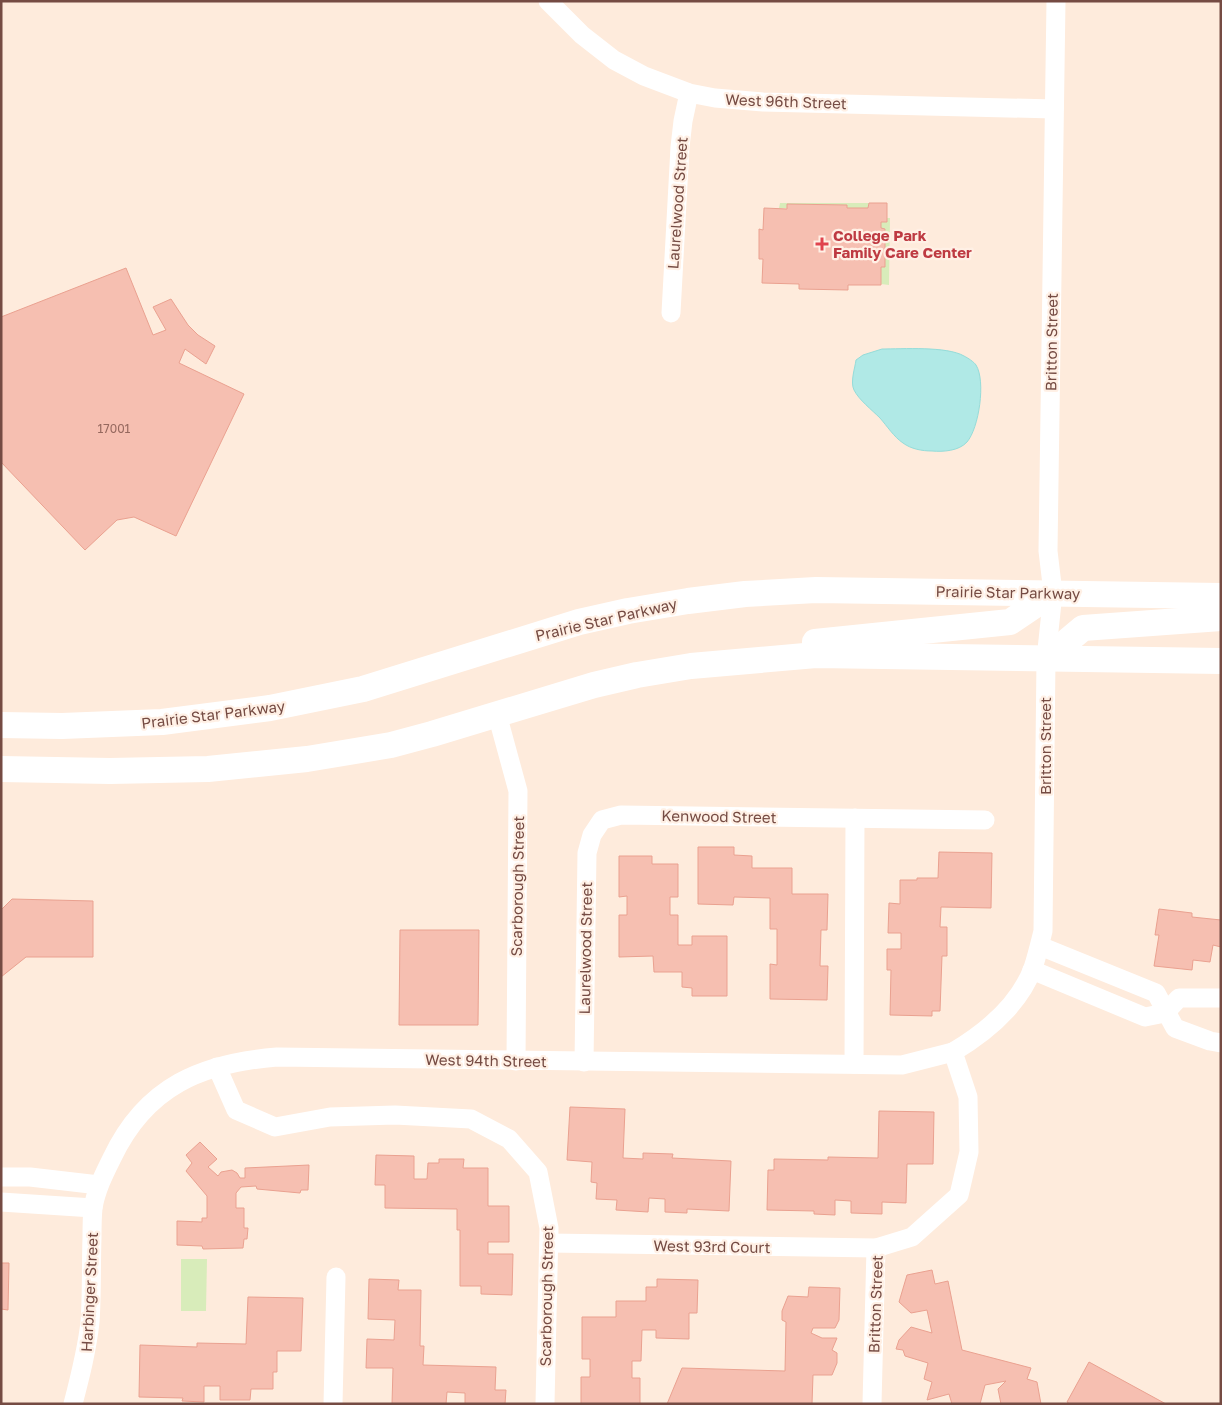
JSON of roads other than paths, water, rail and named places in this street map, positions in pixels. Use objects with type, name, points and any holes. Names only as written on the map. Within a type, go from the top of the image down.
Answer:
[{"type":"main road","name":"Prairie Star Parkway","points":[[1,725],[90,725],[162,722],[270,708],[363,689],[579,622],[628,611],[745,594],[816,590],[1221,596]]},
{"type":"main road","points":[[707,665],[822,640],[1010,622],[1053,593]]},
{"type":"main road","points":[[1046,659],[1083,628],[1221,618]]},
{"type":"main road","points":[[1,769],[166,771],[208,770],[258,765],[391,745],[602,682],[636,675],[707,665],[816,655],[1221,661]]},
{"type":"street","name":"West 96th Street","points":[[548,1],[582,35],[614,60],[644,76],[689,93],[715,98],[763,102],[1054,109]]},
{"type":"street","name":"Britton Street","points":[[872,1404],[876,1248],[912,1238],[959,1195],[969,1152],[968,1097],[953,1052],[984,1031],[1016,998],[1032,970],[1043,931],[1046,659],[1053,593],[1048,551],[1056,1]]},
{"type":"street","name":"Laurelwood Street","points":[[671,313],[680,147],[689,93]]},
{"type":"street","name":"Scarborough Street","points":[[497,714],[518,791],[516,1061]]},
{"type":"street","name":"Kenwood Street","points":[[592,834],[602,820],[621,815],[985,820]]},
{"type":"street","points":[[854,1064],[855,818]]},
{"type":"street","name":"Laurelwood Street","points":[[584,1062],[587,853],[592,834]]},
{"type":"street","points":[[1040,946],[1156,993],[1165,1013],[1175,1028],[1210,1041],[1221,1042]]},
{"type":"street","points":[[1032,970],[1145,1017],[1165,1013],[1179,998],[1221,998]]},
{"type":"street","name":"West 94th Street","points":[[93,1208],[99,1185],[124,1136],[163,1092],[187,1078],[218,1066],[246,1060],[278,1057],[902,1065],[953,1052]]},
{"type":"street","name":"Scarborough Street","points":[[218,1066],[236,1110],[275,1127],[330,1118],[395,1114],[471,1119],[509,1139],[538,1172],[549,1228],[545,1404]]},
{"type":"street","points":[[1,1177],[30,1177],[99,1185]]},
{"type":"street","points":[[1,1202],[93,1208]]},
{"type":"street","name":"Harbinger Street","points":[[73,1404],[85,1358],[90,1321],[93,1208]]},
{"type":"street","name":"West 93rd Court","points":[[549,1243],[876,1248]]},
{"type":"street","points":[[333,1404],[336,1277]]},
{"type":"water","points":[[882,349],[947,351],[964,356],[975,364],[979,372],[980,404],[975,426],[964,445],[955,449],[941,451],[928,451],[909,447],[897,438],[859,397],[852,383],[856,360],[863,355]]},
{"type":"place","name":"College Park Family Care Center","points":[[822,244]]}]
